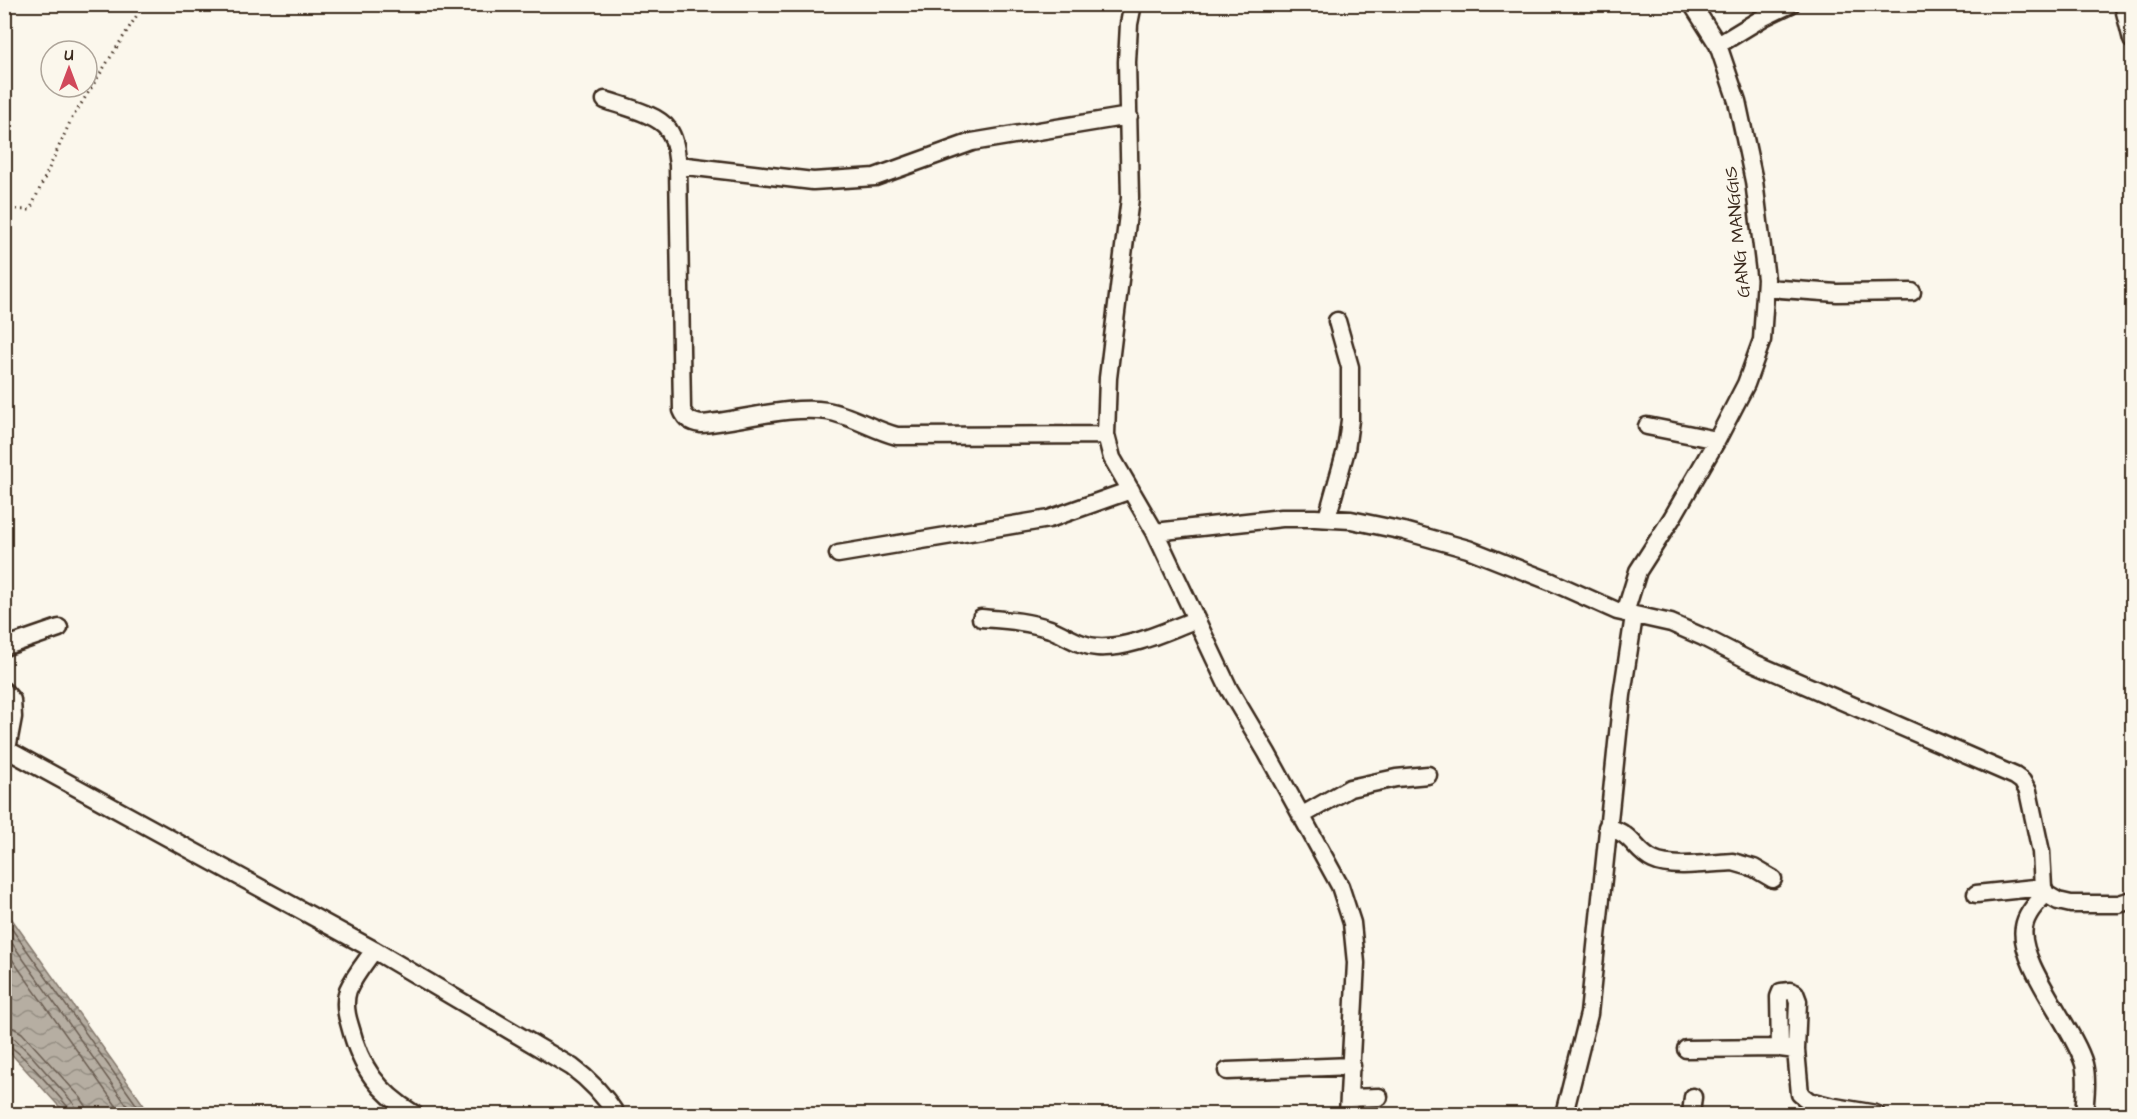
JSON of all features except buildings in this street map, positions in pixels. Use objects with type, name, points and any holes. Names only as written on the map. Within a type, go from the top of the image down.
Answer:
[{"type":"street","points":[[1133,4],[1129,24],[1127,62],[1130,198],[1109,367],[1106,435],[1112,458],[1155,532],[1229,688],[1340,886],[1352,923],[1356,963],[1348,1106],[1379,1097]]},
{"type":"street","name":"GANG MANGGIS","points":[[1564,1114],[1589,1014],[1629,614],[1638,571],[1718,440],[1746,384],[1762,340],[1766,288],[1754,182],[1737,101],[1718,45],[1692,4]]},
{"type":"street","points":[[1718,45],[1764,17],[1791,4]]},
{"type":"street","points":[[2123,4],[2133,40]]},
{"type":"street","points":[[605,100],[656,118],[668,128],[675,145],[678,165],[682,410],[685,417],[692,422],[712,423],[805,410],[827,411],[849,417],[882,433],[897,436],[1106,435]]},
{"type":"street","points":[[678,165],[813,182],[875,177],[972,142],[1129,116]]},
{"type":"street","points":[[1766,288],[1837,293],[1912,292]]},
{"type":"street","points":[[1327,518],[1346,450],[1350,420],[1350,367],[1337,321]]},
{"type":"street","points":[[1647,426],[1718,440]]},
{"type":"street","points":[[838,554],[1049,519],[1131,490]]},
{"type":"street","points":[[1155,532],[1282,518],[1327,518],[1351,520],[1404,531],[1468,549],[1629,614],[1671,624],[1703,637],[1752,662],[2022,781],[2028,791],[2041,852],[2044,890],[2033,906],[2024,926],[2023,941],[2028,957],[2072,1036],[2084,1065],[2086,1095],[2084,1114]]},
{"type":"street","points":[[981,618],[1023,622],[1043,627],[1083,645],[1094,647],[1131,642],[1195,620]]},
{"type":"street","points":[[4,647],[59,628]]},
{"type":"street","points":[[4,692],[12,700],[13,717],[6,748],[374,950],[572,1067],[607,1099],[616,1114]]},
{"type":"street","points":[[1301,816],[1350,788],[1396,778],[1428,775]]},
{"type":"street","points":[[1607,827],[1625,834],[1653,860],[1665,863],[1733,862],[1743,864],[1773,879]]},
{"type":"street","points":[[1976,894],[2044,890],[2058,901],[2071,904],[2119,904],[2133,900]]},
{"type":"street","points":[[374,950],[349,988],[345,1005],[346,1015],[356,1051],[368,1075],[386,1095],[414,1114]]},
{"type":"street","points":[[1686,1049],[1788,1049],[1800,1094],[1809,1101],[1828,1110],[1876,1114]]},
{"type":"street","points":[[1227,1071],[1352,1066]]},
{"type":"street","points":[[1691,1114],[1693,1097]]},
{"type":"path","points":[[4,209],[30,210],[71,120],[144,4]]},
{"type":"water","points":[[4,908],[150,1114],[66,1114],[5,1047]]}]
